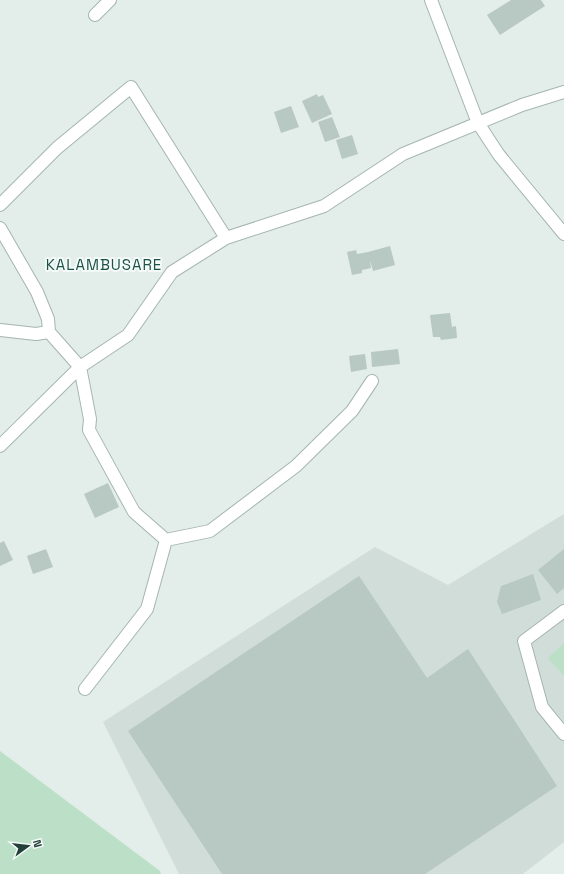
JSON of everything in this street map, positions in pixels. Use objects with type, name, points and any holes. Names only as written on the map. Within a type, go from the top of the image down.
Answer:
[{"type":"street","points":[[96,16],[110,0]]},
{"type":"street","points":[[431,0],[478,123],[499,155],[564,234]]},
{"type":"street","points":[[0,205],[57,148],[131,87],[226,238]]},
{"type":"street","points":[[0,446],[80,368],[128,335],[172,272],[226,238],[324,206],[403,154],[522,105],[564,92]]},
{"type":"street","points":[[0,228],[37,292],[48,319],[49,332],[80,368],[90,420],[89,430],[134,512],[166,540]]},
{"type":"street","points":[[0,330],[36,334],[49,332]]},
{"type":"street","points":[[166,540],[210,531],[296,466],[352,411],[372,381]]},
{"type":"street","points":[[85,689],[147,609],[166,540]]},
{"type":"street","points":[[564,611],[524,641],[542,706],[564,734]]},
{"type":"shaded area","points":[[564,514],[564,842],[523,874],[179,874],[103,722],[375,547],[448,585]]},
{"type":"green space","points":[[564,643],[564,676],[548,658]]},
{"type":"green space","points":[[0,751],[160,871],[161,874],[0,874]]},
{"type":"building","points":[[511,0],[541,0],[545,6],[500,35],[487,15]]},
{"type":"building","points":[[317,94],[318,97],[323,95],[332,114],[312,123],[302,101]]},
{"type":"building","points":[[291,106],[299,127],[281,133],[274,112]]},
{"type":"building","points":[[332,117],[340,137],[325,142],[318,122]]},
{"type":"building","points":[[352,135],[358,154],[342,159],[336,140]]},
{"type":"building","points":[[390,246],[395,265],[373,271],[370,260],[371,268],[362,270],[362,273],[352,275],[347,252],[356,250],[357,254]]},
{"type":"building","points":[[450,313],[452,327],[456,326],[457,338],[441,340],[440,337],[433,337],[430,315]]},
{"type":"building","points":[[398,349],[400,364],[372,367],[371,352]]},
{"type":"building","points":[[365,354],[367,369],[351,372],[349,356]]},
{"type":"building","points":[[108,483],[119,507],[95,518],[84,494]]},
{"type":"building","points":[[4,541],[13,560],[0,566],[0,543]]},
{"type":"building","points":[[46,549],[53,567],[33,574],[27,556]]},
{"type":"building","points":[[564,549],[564,588],[557,594],[538,570]]},
{"type":"building","points":[[533,574],[541,600],[502,614],[497,602],[501,586]]},
{"type":"building","points":[[359,576],[427,678],[468,649],[557,786],[425,874],[222,874],[128,731]]},
{"type":"district","name":"KALAMBUSARE","points":[[104,264]]}]
